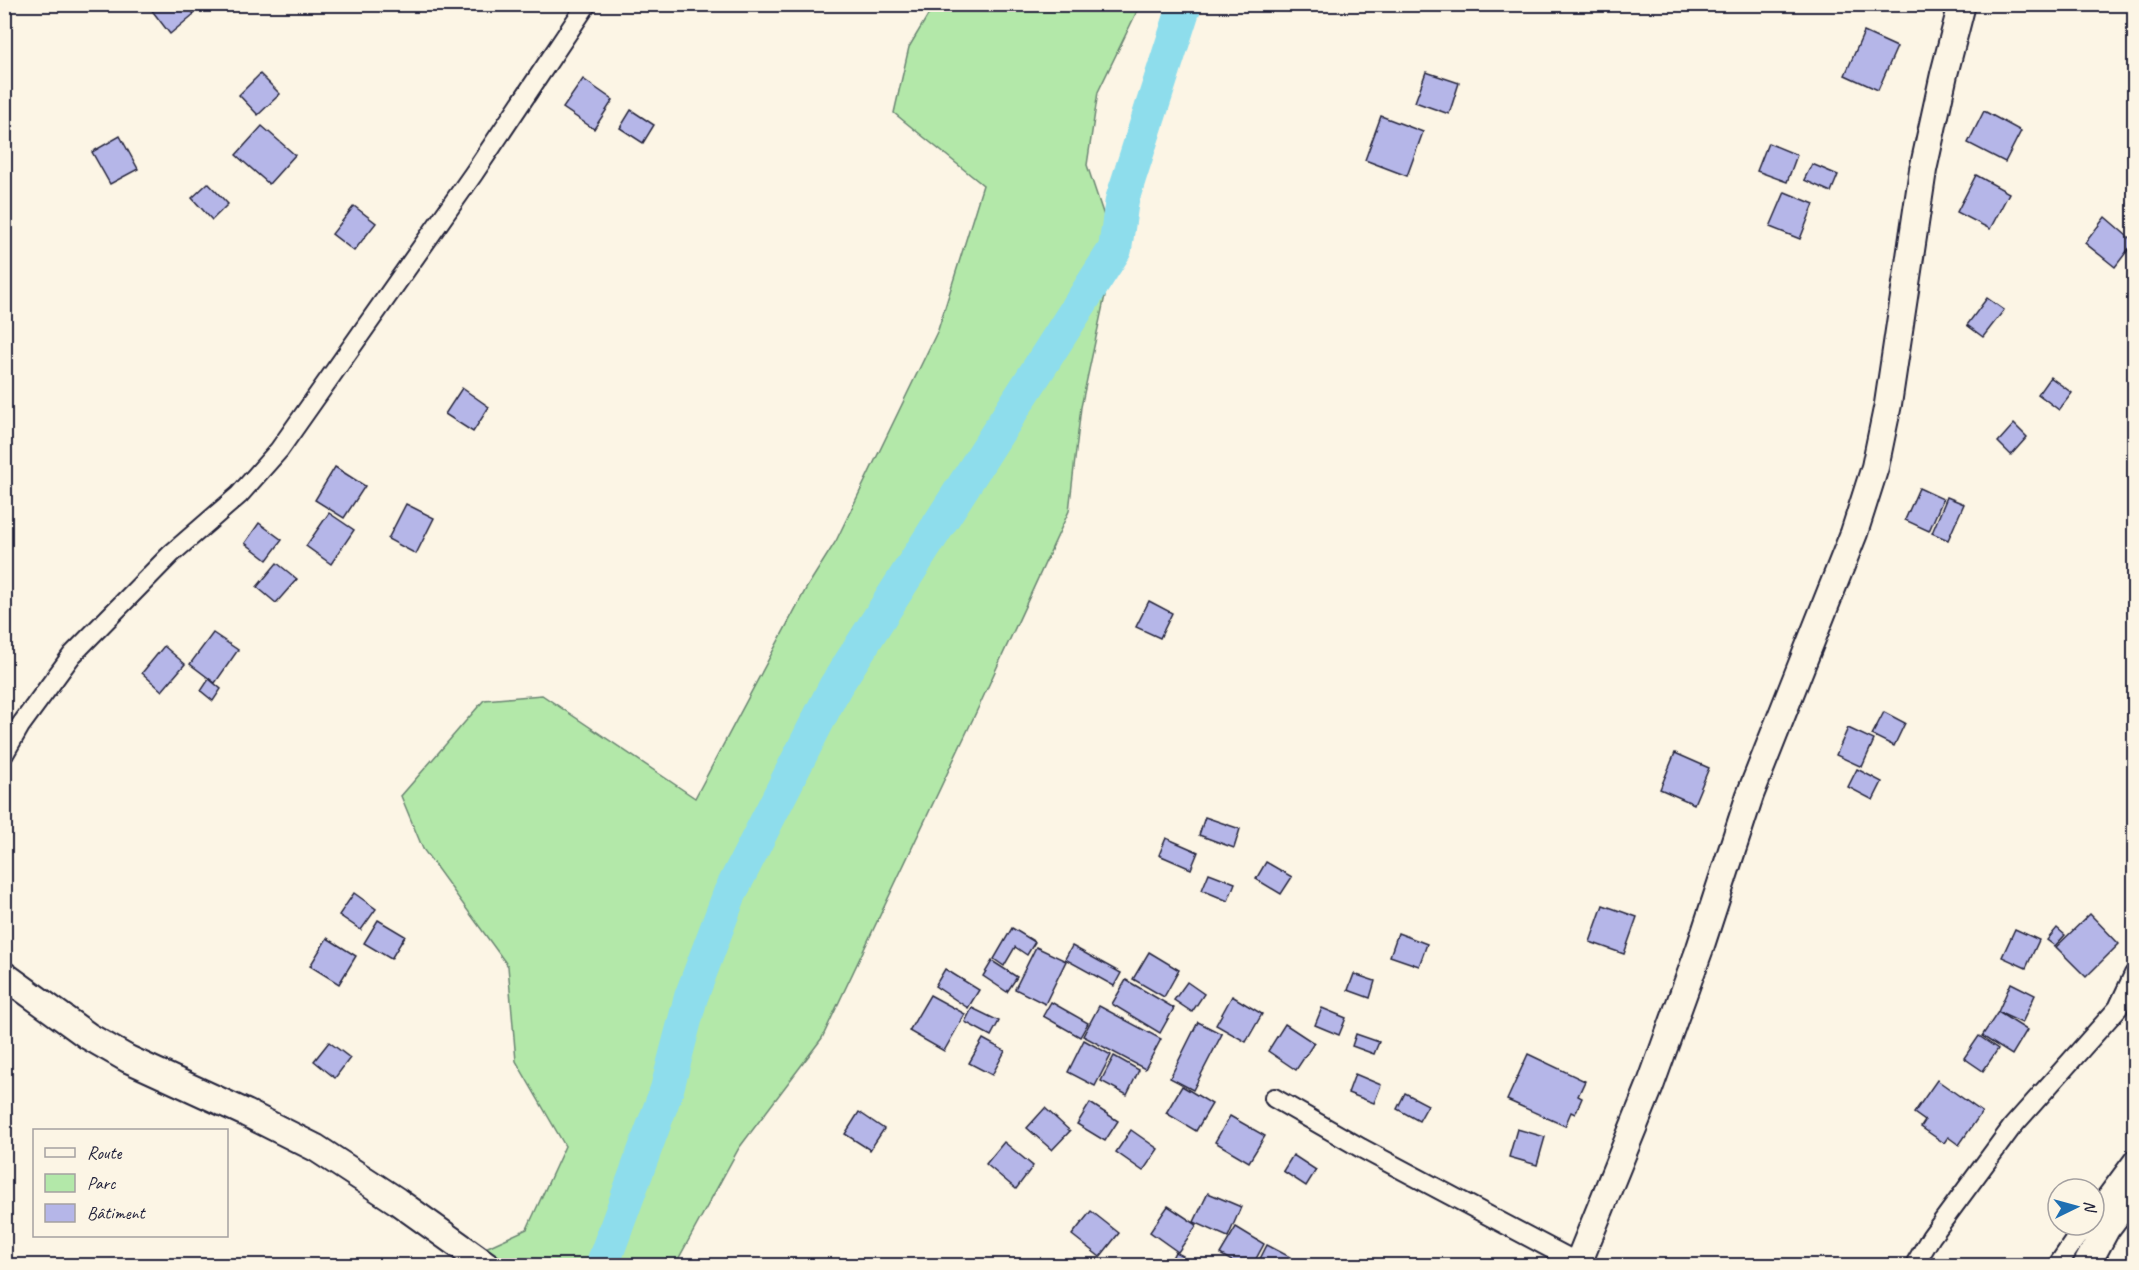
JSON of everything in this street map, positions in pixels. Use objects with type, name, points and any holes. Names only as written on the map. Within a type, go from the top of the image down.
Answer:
[{"type":"street","points":[[4,754],[20,726],[72,655],[171,554],[239,495],[279,450],[474,172],[587,4]]},
{"type":"street","points":[[1274,1098],[1361,1148],[1577,1264],[1650,1086],[1700,948],[1750,795],[1854,533],[1875,467],[1888,404],[1923,170],[1962,4]]},
{"type":"street","points":[[1914,1266],[1931,1237],[2012,1127],[2118,1008],[2134,974]]},
{"type":"street","points":[[4,975],[88,1036],[128,1059],[316,1148],[398,1201],[488,1266]]},
{"type":"street","points":[[2106,1197],[2134,1159]]},
{"type":"street","points":[[2086,1266],[2106,1229],[2134,1192]]},
{"type":"street","points":[[2057,1266],[2077,1237]]},
{"type":"green space","points":[[934,5],[1140,5],[1098,92],[1087,165],[1115,249],[1081,407],[1069,511],[822,1038],[739,1148],[675,1265],[448,1265],[527,1229],[565,1146],[516,1061],[508,966],[423,849],[401,796],[484,700],[542,695],[695,798],[807,587],[836,541],[938,330],[983,185],[894,113],[909,47]]},
{"type":"building","points":[[147,4],[186,4],[194,14],[170,34]]},
{"type":"building","points":[[1864,32],[1897,47],[1878,90],[1845,75]]},
{"type":"building","points":[[1426,72],[1459,83],[1449,114],[1415,102]]},
{"type":"building","points":[[260,74],[280,94],[258,115],[239,95]]},
{"type":"building","points":[[583,79],[613,100],[594,129],[563,108]]},
{"type":"building","points":[[631,110],[654,125],[643,143],[620,128]]},
{"type":"building","points":[[1984,111],[2021,131],[2005,162],[1968,143]]},
{"type":"building","points":[[1381,116],[1423,132],[1407,176],[1365,160]]},
{"type":"building","points":[[262,126],[295,155],[269,184],[236,155]]},
{"type":"building","points":[[120,136],[138,169],[110,184],[92,152]]},
{"type":"building","points":[[1768,143],[1797,155],[1787,182],[1757,171]]},
{"type":"building","points":[[1812,164],[1838,175],[1831,192],[1804,180]]},
{"type":"building","points":[[1976,175],[2009,193],[1990,229],[1957,212]]},
{"type":"building","points":[[208,183],[228,204],[212,220],[192,198]]},
{"type":"building","points":[[1785,192],[1814,204],[1800,239],[1770,227]]},
{"type":"building","points":[[354,206],[376,223],[354,251],[332,234]]},
{"type":"building","points":[[2105,217],[2134,242],[2115,267],[2085,243]]},
{"type":"building","points":[[1987,298],[2004,310],[1983,337],[1967,325]]},
{"type":"building","points":[[2050,377],[2072,393],[2059,410],[2038,394]]},
{"type":"building","points":[[462,388],[489,407],[473,432],[445,414]]},
{"type":"building","points":[[2014,424],[2027,437],[2011,455],[1998,442]]},
{"type":"building","points":[[335,467],[365,486],[344,518],[315,500]]},
{"type":"building","points":[[1919,488],[1943,499],[1929,531],[1905,520]]},
{"type":"building","points":[[1947,497],[1964,504],[1948,540],[1932,533]]},
{"type":"building","points":[[406,504],[434,518],[416,554],[388,539]]},
{"type":"building","points":[[329,513],[354,530],[331,564],[306,546]]},
{"type":"building","points":[[259,523],[282,540],[267,560],[245,543]]},
{"type":"building","points":[[277,563],[297,579],[276,603],[257,587]]},
{"type":"building","points":[[1149,601],[1172,613],[1160,638],[1136,627]]},
{"type":"building","points":[[213,633],[238,650],[215,683],[190,664]]},
{"type":"building","points":[[164,646],[185,664],[162,691],[142,673]]},
{"type":"building","points":[[209,679],[221,689],[213,701],[201,691]]},
{"type":"building","points":[[1884,712],[1905,723],[1894,746],[1872,735]]},
{"type":"building","points":[[1848,728],[1874,740],[1862,767],[1836,755]]},
{"type":"building","points":[[1675,753],[1709,768],[1694,804],[1660,789]]},
{"type":"building","points":[[1857,769],[1882,782],[1873,800],[1848,787]]},
{"type":"building","points":[[1205,817],[1240,829],[1234,848],[1199,835]]},
{"type":"building","points":[[1166,838],[1198,852],[1191,869],[1159,855]]},
{"type":"building","points":[[1266,862],[1292,877],[1281,894],[1256,879]]},
{"type":"building","points":[[1209,873],[1235,883],[1228,901],[1202,890]]},
{"type":"building","points":[[354,893],[376,909],[361,930],[339,915]]},
{"type":"building","points":[[1603,905],[1637,917],[1624,954],[1590,942]]},
{"type":"building","points":[[2090,914],[2119,944],[2086,977],[2056,947]]},
{"type":"building","points":[[378,920],[405,936],[391,959],[364,943]]},
{"type":"building","points":[[1012,928],[1035,942],[1027,955],[1015,947],[1004,966],[994,959]]},
{"type":"building","points":[[2057,928],[2065,935],[2055,946],[2047,940]]},
{"type":"building","points":[[2015,929],[2039,940],[2026,968],[2002,957]]},
{"type":"building","points":[[1398,933],[1427,944],[1419,966],[1390,956]]},
{"type":"building","points":[[327,938],[356,956],[339,984],[310,966]]},
{"type":"building","points":[[1072,946],[1121,973],[1114,986],[1065,959]]},
{"type":"building","points":[[1036,947],[1066,961],[1045,1004],[1015,989]]},
{"type":"building","points":[[1149,952],[1179,970],[1164,997],[1133,979]]},
{"type":"building","points":[[992,961],[1017,977],[1007,992],[983,976]]},
{"type":"building","points":[[945,969],[979,990],[968,1008],[935,986]]},
{"type":"building","points":[[1354,974],[1375,981],[1370,998],[1348,990]]},
{"type":"building","points":[[1126,980],[1174,1008],[1160,1033],[1112,1004]]},
{"type":"building","points":[[1187,982],[1204,994],[1192,1012],[1174,1000]]},
{"type":"building","points":[[2011,983],[2035,995],[2022,1023],[1998,1012]]},
{"type":"building","points":[[930,995],[965,1014],[944,1051],[909,1031]]},
{"type":"building","points":[[1232,996],[1262,1014],[1246,1042],[1216,1025]]},
{"type":"building","points":[[1051,1002],[1088,1023],[1080,1037],[1043,1016]]},
{"type":"building","points":[[1099,1006],[1161,1039],[1145,1069],[1083,1036]]},
{"type":"building","points":[[972,1008],[999,1021],[991,1036],[965,1022]]},
{"type":"building","points":[[1322,1008],[1346,1018],[1339,1035],[1315,1025]]},
{"type":"building","points":[[1998,1012],[2027,1030],[2012,1055],[1982,1036]]},
{"type":"building","points":[[1198,1022],[1222,1034],[1193,1090],[1170,1078]]},
{"type":"building","points":[[1285,1024],[1314,1043],[1296,1070],[1268,1051]]},
{"type":"building","points":[[1356,1034],[1379,1042],[1374,1054],[1352,1046]]},
{"type":"building","points":[[1979,1036],[1998,1049],[1983,1071],[1964,1058]]},
{"type":"building","points":[[983,1039],[1005,1051],[992,1075],[969,1063]]},
{"type":"building","points":[[1084,1040],[1111,1055],[1095,1086],[1068,1072]]},
{"type":"building","points":[[329,1042],[350,1058],[335,1078],[314,1061]]},
{"type":"building","points":[[1528,1054],[1585,1081],[1578,1096],[1582,1098],[1575,1114],[1571,1112],[1565,1126],[1507,1100]]},
{"type":"building","points":[[1114,1056],[1139,1070],[1127,1095],[1101,1081]]},
{"type":"building","points":[[1355,1074],[1381,1085],[1374,1103],[1348,1093]]},
{"type":"building","points":[[1937,1080],[1982,1112],[1959,1145],[1948,1137],[1944,1143],[1921,1127],[1925,1121],[1914,1113]]},
{"type":"building","points":[[1182,1086],[1212,1104],[1196,1131],[1166,1113]]},
{"type":"building","points":[[1405,1093],[1428,1105],[1419,1121],[1397,1109]]},
{"type":"building","points":[[1090,1103],[1118,1121],[1105,1141],[1077,1124]]},
{"type":"building","points":[[1045,1108],[1070,1131],[1052,1150],[1027,1128]]},
{"type":"building","points":[[859,1112],[884,1129],[870,1150],[845,1134]]},
{"type":"building","points":[[1230,1116],[1265,1136],[1249,1162],[1215,1142]]},
{"type":"building","points":[[1517,1129],[1545,1137],[1537,1165],[1509,1157]]},
{"type":"building","points":[[1131,1130],[1158,1149],[1143,1171],[1116,1152]]},
{"type":"building","points":[[1004,1142],[1033,1166],[1016,1189],[986,1164]]},
{"type":"building","points":[[1293,1155],[1316,1170],[1306,1186],[1283,1171]]},
{"type":"building","points":[[1208,1193],[1241,1207],[1228,1237],[1194,1222]]},
{"type":"building","points":[[1168,1206],[1197,1225],[1178,1252],[1150,1232]]},
{"type":"building","points":[[1091,1211],[1119,1233],[1100,1257],[1072,1235]]},
{"type":"building","points":[[1236,1227],[1264,1244],[1252,1266],[1240,1266],[1220,1254]]},
{"type":"building","points":[[1267,1245],[1290,1257],[1285,1266],[1264,1266],[1258,1263]]},
{"type":"building","points":[[1175,1252],[1183,1256],[1181,1262],[1172,1258]]},
{"type":"building","points":[[1930,1260],[1940,1266],[1927,1266]]},
{"type":"waterway","points":[[602,1266],[667,1089],[691,997],[730,893],[835,687],[1115,249],[1122,200],[1185,4]]}]
